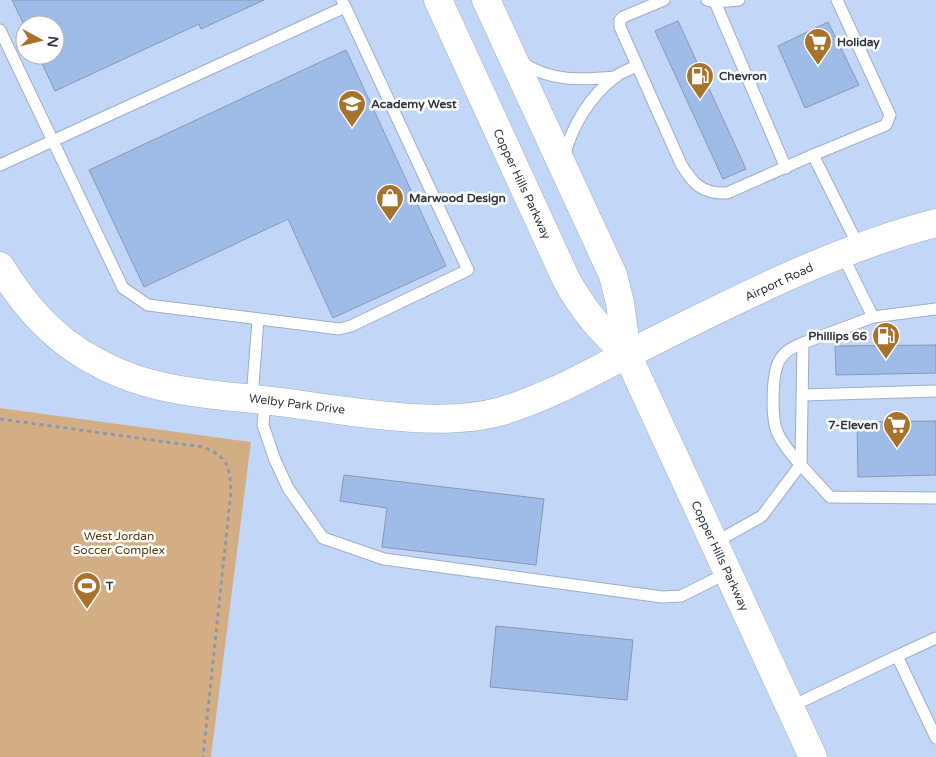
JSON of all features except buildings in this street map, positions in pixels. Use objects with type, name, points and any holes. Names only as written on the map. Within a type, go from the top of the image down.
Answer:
[{"type":"main road","name":"Copper Hills Parkway","points":[[438,0],[570,287],[592,320],[606,336],[627,354]]},
{"type":"main road","name":"Copper Hills Parkway","points":[[486,0],[613,275],[620,304],[627,354],[813,757]]},
{"type":"main road","name":"Airport Road","points":[[627,354],[850,251],[936,223]]},
{"type":"main road","name":"Welby Park Drive","points":[[0,266],[27,305],[46,326],[91,359],[145,382],[258,399],[413,417],[480,415],[500,412],[569,386],[627,354]]},
{"type":"lane","points":[[664,0],[623,17],[620,20],[620,27],[681,164],[691,181],[701,189],[713,194],[727,193],[886,125],[890,121],[890,115],[837,0]]},
{"type":"lane","points":[[740,0],[711,1],[786,168]]},
{"type":"lane","points":[[0,30],[53,141],[123,288],[148,305],[340,329],[351,326],[468,270],[344,3],[53,141],[0,165]]},
{"type":"lane","points":[[512,56],[536,70],[564,78],[580,80],[616,77]]},
{"type":"lane","points":[[562,164],[570,137],[587,107],[616,77],[636,66]]},
{"type":"lane","points":[[814,155],[873,317]]},
{"type":"lane","points":[[936,309],[873,317],[803,343],[790,349],[780,358],[774,382],[774,422],[778,433],[801,464],[830,497],[936,498]]},
{"type":"lane","points":[[258,320],[258,399],[264,425],[275,460],[288,488],[323,538],[384,559],[662,597],[681,596],[727,573]]},
{"type":"lane","points":[[714,543],[762,516],[801,464],[803,343]]},
{"type":"lane","points":[[803,395],[936,391]]},
{"type":"lane","points":[[790,706],[936,638]]},
{"type":"lane","points":[[897,656],[936,738]]},
{"type":"path","points":[[0,419],[203,447],[216,452],[227,462],[230,476],[230,491],[202,757]]},
{"type":"shaded area","points":[[0,0],[936,0],[936,757],[211,757],[251,442],[0,408]]},
{"type":"green space","name":"West Jordan Soccer Complex","points":[[0,408],[251,442],[211,757],[0,757]]},
{"type":"place","name":"Holiday","points":[[818,66]]},
{"type":"place","name":"Chevron","points":[[700,100]]},
{"type":"place","name":"Academy West","points":[[352,128]]},
{"type":"place","name":"Marwood Design","points":[[390,222]]},
{"type":"place","name":"Phillips 66","points":[[886,360]]},
{"type":"place","name":"7-Eleven","points":[[897,449]]},
{"type":"place","name":"T","points":[[87,610]]}]
